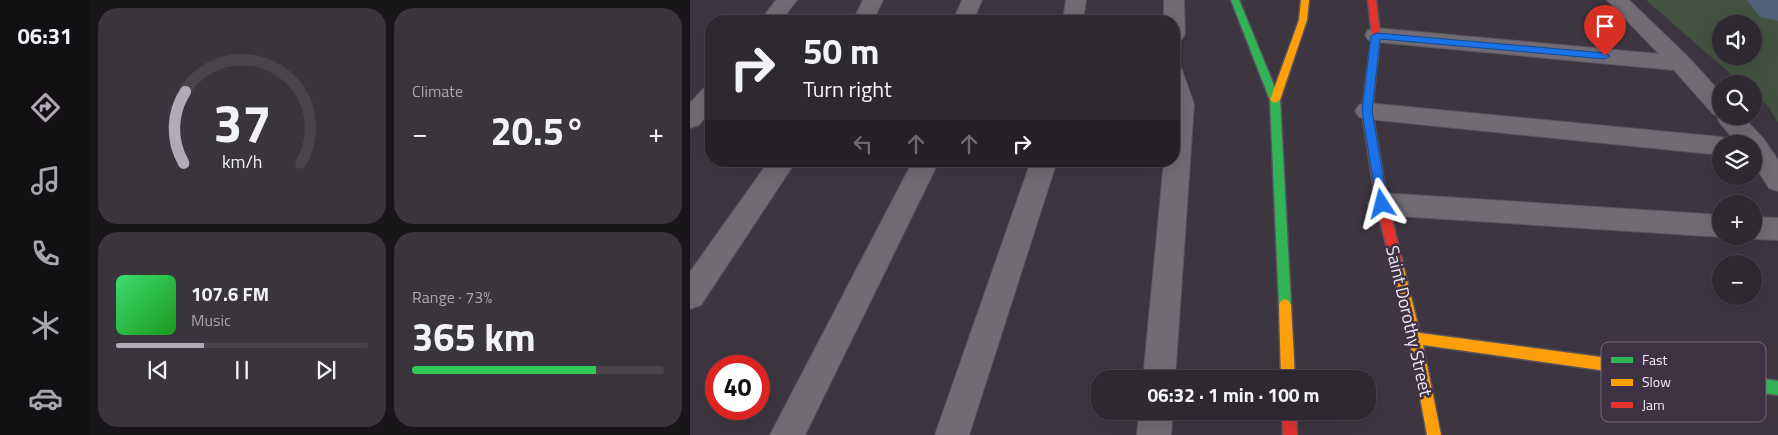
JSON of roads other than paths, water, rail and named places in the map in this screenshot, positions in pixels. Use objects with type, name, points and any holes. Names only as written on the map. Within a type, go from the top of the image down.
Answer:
[{"type":"street","points":[[775,15],[786,0]]},
{"type":"street","points":[[866,15],[873,0]]},
{"type":"street","points":[[966,15],[972,0]]},
{"type":"street","points":[[1074,15],[1076,0]]},
{"type":"street","points":[[1174,0],[1174,15]]},
{"type":"street","points":[[1235,0],[1274,100],[1288,370]]},
{"type":"street","points":[[1274,100],[1303,20],[1305,0]]},
{"type":"street","name":"Saint Dorothy Street","points":[[1372,0],[1376,36],[1367,111],[1382,204],[1415,338],[1434,435]]},
{"type":"street","points":[[1617,0],[1681,63],[1712,98]]},
{"type":"street","points":[[1376,36],[1681,63]]},
{"type":"street","points":[[1180,97],[1182,104],[1180,128]]},
{"type":"street","points":[[690,119],[705,101]]},
{"type":"street","points":[[1367,111],[1712,145]]},
{"type":"street","points":[[1736,125],[1745,135]]},
{"type":"street","points":[[1762,157],[1778,181]]},
{"type":"street","points":[[690,296],[778,167]]},
{"type":"street","points":[[787,435],[923,167]]},
{"type":"street","points":[[952,435],[1042,167]]},
{"type":"street","points":[[1160,370],[1177,167]]},
{"type":"street","points":[[1382,204],[1712,225]]},
{"type":"street","points":[[1762,228],[1778,229]]},
{"type":"street","points":[[1415,338],[1601,364]]},
{"type":"street","points":[[1154,435],[1155,420]]},
{"type":"street","points":[[1289,420],[1290,435]]},
{"type":"waterway","points":[[1772,0],[1778,6]]}]
